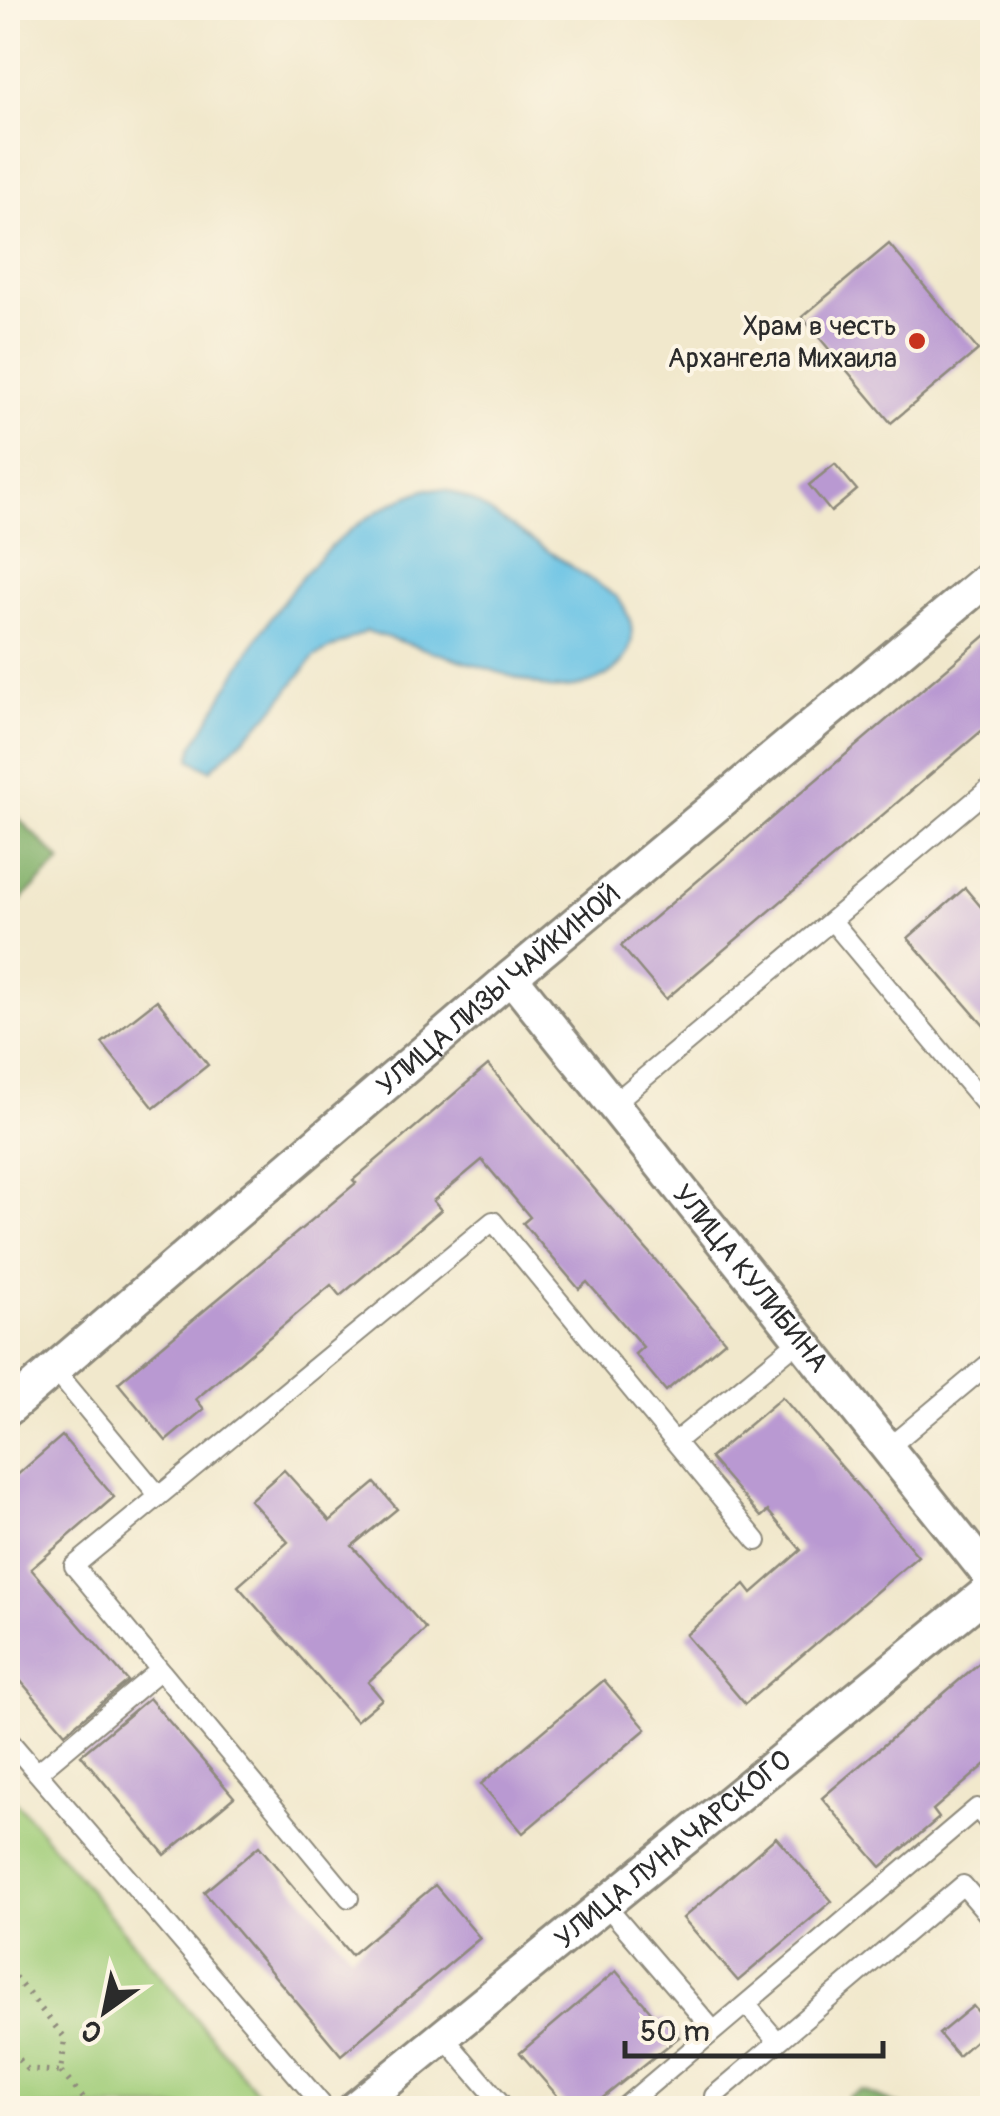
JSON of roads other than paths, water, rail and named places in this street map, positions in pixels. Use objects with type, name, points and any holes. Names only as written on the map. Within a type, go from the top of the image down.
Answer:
[{"type":"street","name":"УЛИЦА ЛИЗЫ ЧАЙКИНОЙ","points":[[8,1409],[511,977],[992,575]]},
{"type":"street","name":"УЛИЦА КУЛИБИНА","points":[[511,977],[992,1579]]},
{"type":"street","name":"УЛИЦА ЛУНАЧАРСКОГО","points":[[355,2108],[992,1588]]},
{"type":"lane","points":[[613,1104],[992,786]]},
{"type":"lane","points":[[832,920],[992,1112]]},
{"type":"lane","points":[[349,1898],[74,1566],[493,1221],[758,1541]]},
{"type":"lane","points":[[676,1442],[801,1339]]},
{"type":"lane","points":[[888,1448],[992,1361]]},
{"type":"lane","points":[[54,1369],[159,1496]]},
{"type":"lane","points":[[37,1773],[160,1670]]},
{"type":"lane","points":[[8,1738],[325,2108]]},
{"type":"lane","points":[[623,2108],[977,1808],[992,1826]]},
{"type":"lane","points":[[714,2096],[963,1885],[992,1919]]},
{"type":"lane","points":[[606,1904],[714,2031]]},
{"type":"lane","points":[[746,2004],[778,2042]]},
{"type":"lane","points":[[444,2036],[505,2108]]},
{"type":"water","points":[[428,489],[447,490],[473,501],[617,597],[632,635],[629,651],[620,665],[589,683],[549,688],[367,631],[315,656],[269,715],[210,770],[190,759],[193,746],[262,631],[317,561],[349,531],[386,507]]},
{"type":"place","name":"Храм в честь Архангела Михаила","points":[[917,341]]}]
